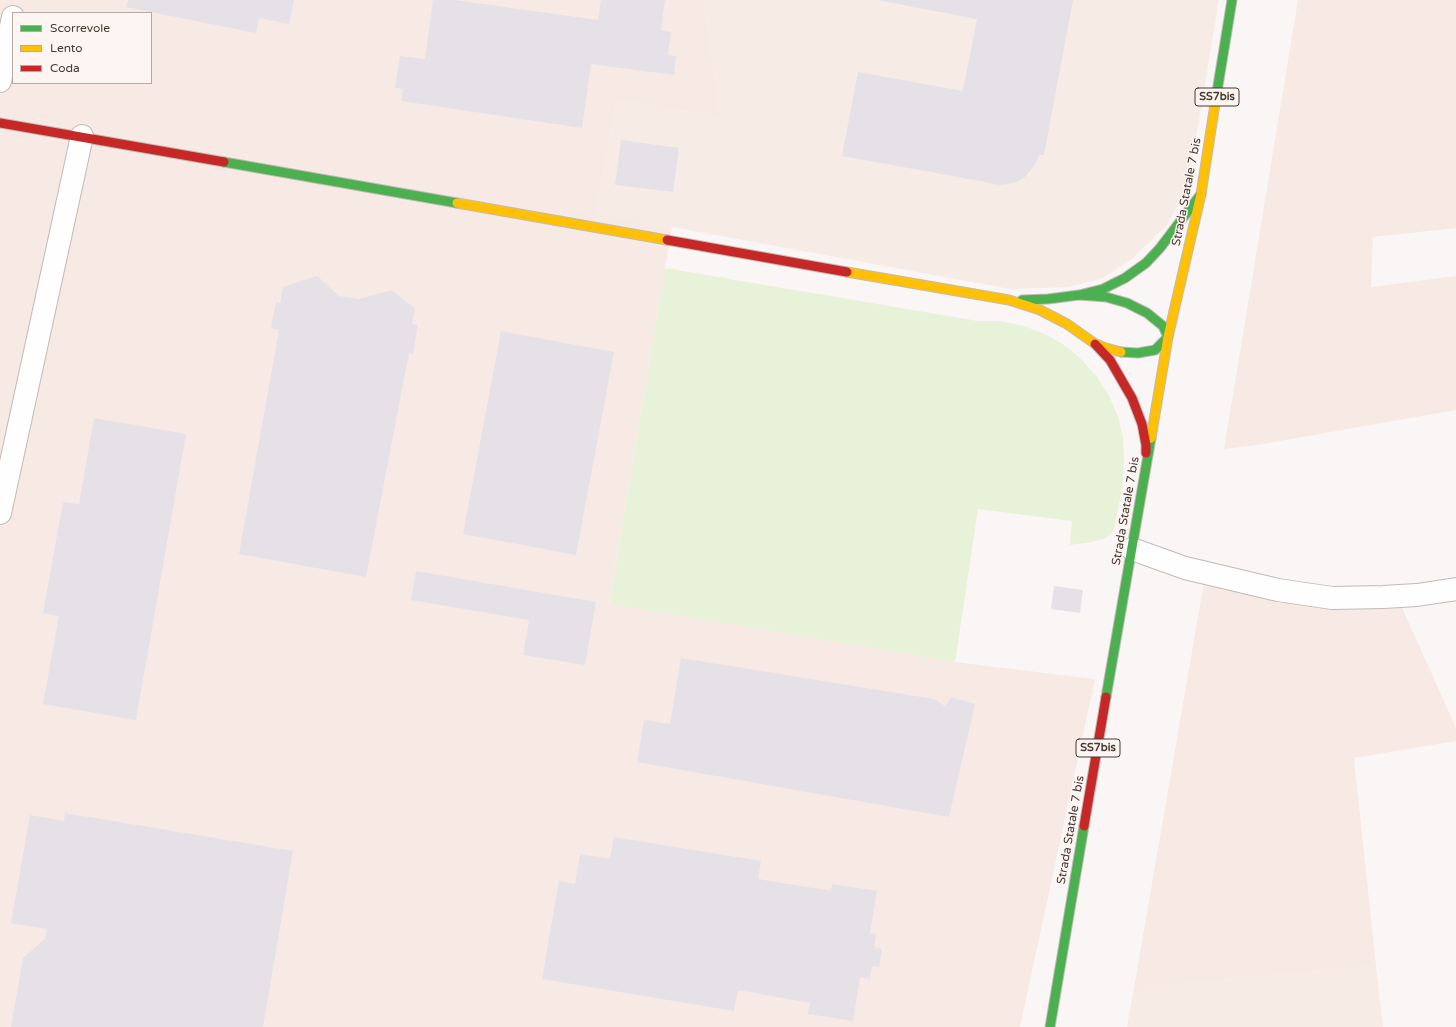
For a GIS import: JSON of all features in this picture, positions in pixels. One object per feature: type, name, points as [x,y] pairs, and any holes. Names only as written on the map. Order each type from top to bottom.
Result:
[{"type":"street","points":[[14,12],[16,0]]},
{"type":"street","name":"Strada Statale 7 bis","points":[[1050,1027],[1168,337],[1201,194],[1232,0]]},
{"type":"street","points":[[0,81],[12,22]]},
{"type":"street","points":[[0,122],[1008,300],[1040,310],[1066,324],[1094,343],[1122,352],[1138,353],[1155,350],[1168,337],[1163,326],[1147,313],[1106,297],[1079,295]]},
{"type":"street","points":[[0,513],[82,136]]},
{"type":"street","points":[[1008,300],[1048,299],[1079,295],[1103,289],[1125,278],[1146,263],[1160,248],[1201,194]]},
{"type":"street","points":[[1094,343],[1110,360],[1122,377],[1132,398],[1142,424],[1146,445],[1145,469]]},
{"type":"street","points":[[1132,549],[1185,568],[1278,590],[1332,598],[1417,595],[1456,589]]},
{"type":"shaded area","points":[[0,0],[704,0],[721,117],[617,100],[596,213],[672,227],[609,603],[955,662],[1095,679],[1020,1027],[0,1027]]},
{"type":"shaded area","points":[[704,0],[1219,0],[1188,186],[1167,225],[1133,258],[1103,278],[1069,287],[1010,289],[596,213],[617,100],[721,117]]},
{"type":"shaded area","points":[[1298,0],[1456,0],[1456,228],[1373,237],[1371,287],[1456,276],[1456,410],[1257,445],[1224,449]]},
{"type":"shaded area","points":[[1204,582],[1401,605],[1456,728],[1456,741],[1354,758],[1376,966],[1134,988]]},
{"type":"shaded area","points":[[1376,966],[1383,1027],[1127,1027],[1134,988]]},
{"type":"green space","points":[[665,268],[978,321],[1001,321],[1024,326],[1045,334],[1064,345],[1082,360],[1097,377],[1109,396],[1118,416],[1123,438],[1124,460],[1123,482],[1114,531],[1106,538],[1092,542],[1070,545],[1072,521],[978,509],[955,662],[609,604]]},
{"type":"building","points":[[128,0],[294,0],[289,24],[259,18],[256,33],[126,7]]},
{"type":"building","points":[[433,0],[454,0],[598,20],[601,0],[665,0],[661,30],[671,32],[668,55],[676,56],[674,75],[591,64],[582,128],[401,101],[403,89],[395,88],[400,56],[425,59]]},
{"type":"building","points":[[877,0],[1073,0],[1044,155],[1039,155],[1036,163],[1025,177],[1008,184],[997,185],[842,156],[858,72],[963,91],[977,19]]},
{"type":"building","points":[[621,140],[679,148],[673,192],[615,185]]},
{"type":"building","points":[[317,276],[339,296],[359,299],[392,290],[415,309],[412,324],[418,325],[413,354],[409,353],[366,577],[239,554],[279,330],[271,328],[276,302],[280,303],[283,287]]},
{"type":"building","points":[[501,331],[614,352],[576,555],[463,534]]},
{"type":"building","points":[[94,418],[186,434],[136,720],[43,704],[59,616],[43,613],[63,502],[79,504]]},
{"type":"building","points":[[416,571],[596,602],[585,665],[523,655],[529,620],[411,600]]},
{"type":"building","points":[[1054,586],[1083,590],[1080,613],[1051,609]]},
{"type":"building","points":[[681,658],[934,699],[945,706],[951,697],[975,704],[949,817],[637,762],[644,720],[670,724]]},
{"type":"building","points":[[65,813],[293,851],[263,1027],[11,1027],[23,958],[45,939],[47,929],[11,923],[30,815],[64,821]]},
{"type":"building","points":[[614,837],[761,861],[758,879],[831,891],[832,884],[877,891],[870,933],[876,934],[874,947],[882,949],[879,967],[872,966],[870,979],[860,977],[853,1021],[808,1014],[810,1003],[738,990],[734,1011],[542,979],[559,881],[575,884],[580,854],[610,859]]},
{"type":"traffic: fast","points":[[1215,104],[1232,0]]},
{"type":"traffic: fast","points":[[224,162],[457,203]]},
{"type":"traffic: fast","points":[[1022,300],[1048,299],[1079,295],[1103,289],[1125,278],[1146,263],[1160,248],[1201,194]]},
{"type":"traffic: fast","points":[[1079,295],[1106,297],[1127,303],[1147,313],[1163,326],[1168,337],[1155,350],[1138,353],[1121,352]]},
{"type":"traffic: fast","points":[[1106,697],[1151,438]]},
{"type":"traffic: fast","points":[[1050,1027],[1084,826]]},
{"type":"traffic: slow","points":[[1151,438],[1168,337],[1201,194],[1215,104]]},
{"type":"traffic: slow","points":[[457,203],[667,240]]},
{"type":"traffic: slow","points":[[847,272],[1009,300],[1040,310],[1067,324],[1094,343],[1121,352]]},
{"type":"traffic: jam","points":[[0,123],[224,162]]},
{"type":"traffic: jam","points":[[667,240],[847,272]]},
{"type":"traffic: jam","points":[[1095,344],[1110,360],[1132,398],[1142,424],[1146,453]]},
{"type":"traffic: jam","points":[[1084,826],[1106,697]]}]
